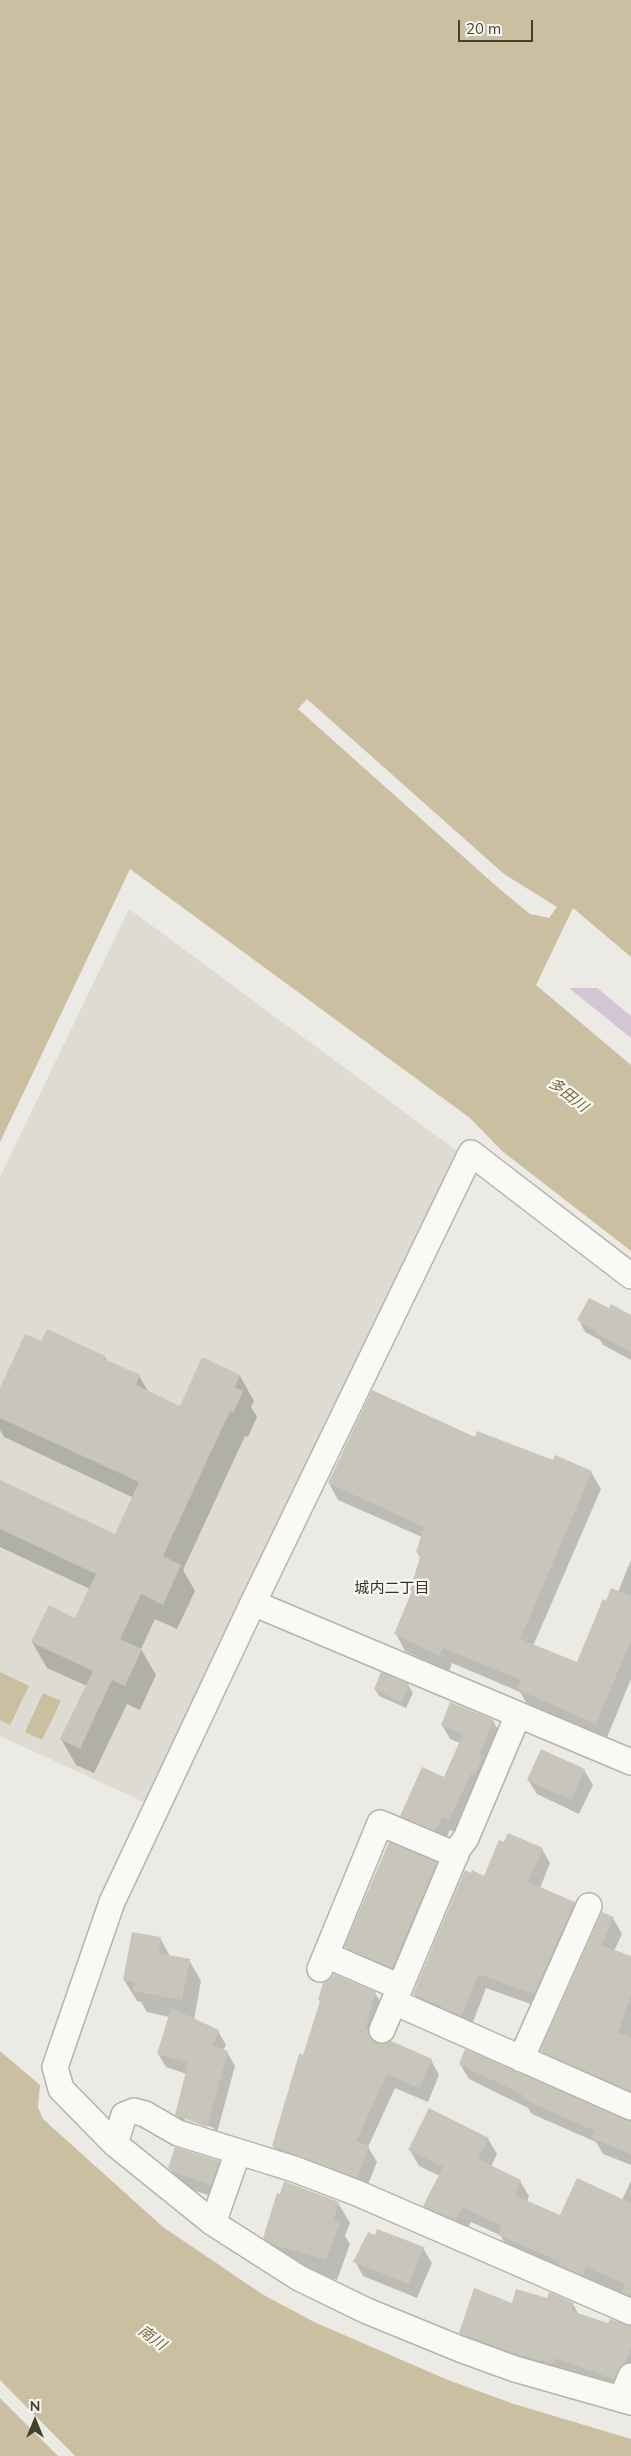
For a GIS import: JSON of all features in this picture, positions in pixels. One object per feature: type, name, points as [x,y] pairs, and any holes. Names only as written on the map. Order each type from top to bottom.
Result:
[{"type":"street","points":[[631,1276],[471,1153],[253,1603],[112,1902],[55,2067],[61,2088],[115,2144],[213,2223],[299,2278],[366,2311],[515,2369],[626,2400],[631,2376]]},
{"type":"street","points":[[253,1603],[631,1762]]},
{"type":"street","points":[[382,2030],[518,1714]]},
{"type":"street","points":[[456,1855],[380,1823],[323,1962],[397,1994],[521,2059],[631,2107]]},
{"type":"street","points":[[521,2059],[589,1906]]},
{"type":"street","points":[[115,2144],[124,2116],[134,2111],[146,2114],[178,2133],[357,2193],[631,2312]]},
{"type":"street","points":[[213,2223],[238,2152]]},
{"type":"shaded area","points":[[129,909],[460,1153],[146,1803],[0,1736],[0,1177]]},
{"type":"shaded area","points":[[569,988],[597,988],[631,1016],[631,1038]]},
{"type":"water","name":"多田川","points":[[0,0],[631,0],[631,957],[573,908],[536,985],[631,1065],[631,1251],[502,1151],[470,1118],[130,869],[0,1142]]},
{"type":"water","points":[[0,1672],[29,1686],[10,1725],[0,1720]]},
{"type":"water","points":[[43,1693],[61,1701],[42,1740],[25,1732]]},
{"type":"water","name":"南川","points":[[0,2051],[40,2085],[38,2107],[43,2119],[163,2227],[262,2294],[314,2322],[448,2380],[514,2404],[631,2439],[631,2456],[0,2456]]},
{"type":"pier","points":[[307,699],[504,874],[557,907],[549,918],[530,914],[495,885],[298,709]]},
{"type":"pier","points":[[0,2380],[75,2456],[58,2456],[0,2398]]},
{"type":"building","points":[[589,1298],[609,1308],[611,1304],[631,1315],[631,1352],[595,1333],[596,1331],[577,1320]]},
{"type":"building","points":[[47,1329],[105,1356],[104,1359],[140,1375],[136,1385],[180,1406],[202,1357],[240,1375],[235,1387],[243,1391],[233,1413],[230,1411],[163,1556],[181,1565],[163,1605],[141,1594],[120,1639],[142,1649],[125,1686],[112,1680],[80,1749],[60,1739],[93,1671],[31,1642],[49,1605],[75,1618],[96,1574],[0,1529],[0,1480],[115,1534],[139,1482],[0,1418],[0,1388],[25,1334],[41,1341]]},
{"type":"building","points":[[372,1390],[475,1437],[477,1431],[553,1460],[555,1455],[592,1471],[520,1639],[577,1662],[603,1599],[606,1601],[611,1588],[631,1596],[631,1640],[596,1724],[517,1689],[521,1680],[443,1648],[439,1656],[394,1634],[412,1591],[410,1590],[421,1554],[416,1552],[424,1527],[328,1483]]},
{"type":"building","points":[[381,1672],[409,1684],[401,1702],[374,1689]]},
{"type":"building","points":[[450,1702],[494,1720],[479,1755],[483,1756],[475,1774],[471,1773],[449,1820],[442,1817],[435,1831],[400,1816],[422,1767],[444,1777],[463,1734],[441,1725]]},
{"type":"building","points":[[541,1749],[585,1769],[571,1800],[527,1780]]},
{"type":"building","points":[[508,1833],[543,1848],[528,1882],[575,1902],[534,1994],[478,1974],[462,2016],[413,1994],[465,1870],[471,1873],[472,1870],[484,1876],[499,1840],[504,1842]]},
{"type":"building","points":[[389,1842],[437,1862],[392,1968],[344,1947]]},
{"type":"building","points":[[602,1912],[614,1917],[601,1945],[631,1956],[631,1994],[618,2033],[631,2038],[631,2091],[540,2051]]},
{"type":"building","points":[[132,1932],[161,1937],[158,1953],[190,1959],[182,2000],[133,1991],[135,1982],[123,1980]]},
{"type":"building","points":[[334,1974],[376,1992],[365,2029],[368,2030],[371,2039],[383,2044],[391,2041],[432,2059],[419,2088],[387,2074],[356,2141],[369,2146],[357,2178],[272,2146],[299,2054],[303,2055],[320,2001],[318,2000],[323,1983]]},
{"type":"building","points":[[171,2008],[219,2030],[212,2046],[228,2051],[207,2127],[175,2115],[188,2063],[157,2054]]},
{"type":"building","points":[[465,2049],[631,2121],[631,2154],[592,2138],[595,2131],[521,2098],[523,2095],[459,2064]]},
{"type":"building","points":[[429,2108],[489,2138],[478,2159],[521,2180],[514,2195],[560,2215],[577,2178],[631,2203],[631,2296],[621,2292],[625,2284],[586,2267],[583,2276],[558,2265],[559,2261],[498,2235],[502,2226],[462,2207],[455,2220],[423,2206],[443,2167],[408,2150]]},
{"type":"building","points":[[175,2147],[220,2161],[211,2185],[173,2172],[168,2168]]},
{"type":"building","points":[[284,2181],[339,2202],[333,2221],[340,2223],[326,2260],[272,2244],[263,2238],[277,2193],[280,2194]]},
{"type":"building","points":[[377,2229],[424,2247],[409,2284],[353,2262],[368,2232],[375,2235]]},
{"type":"building","points":[[474,2288],[512,2303],[516,2289],[547,2298],[549,2292],[574,2303],[571,2311],[608,2323],[610,2319],[631,2326],[631,2348],[625,2363],[618,2370],[614,2379],[555,2358],[553,2364],[519,2355],[459,2333]]},
{"type":"district","name":"城内二丁目","points":[[392,1588]]}]
